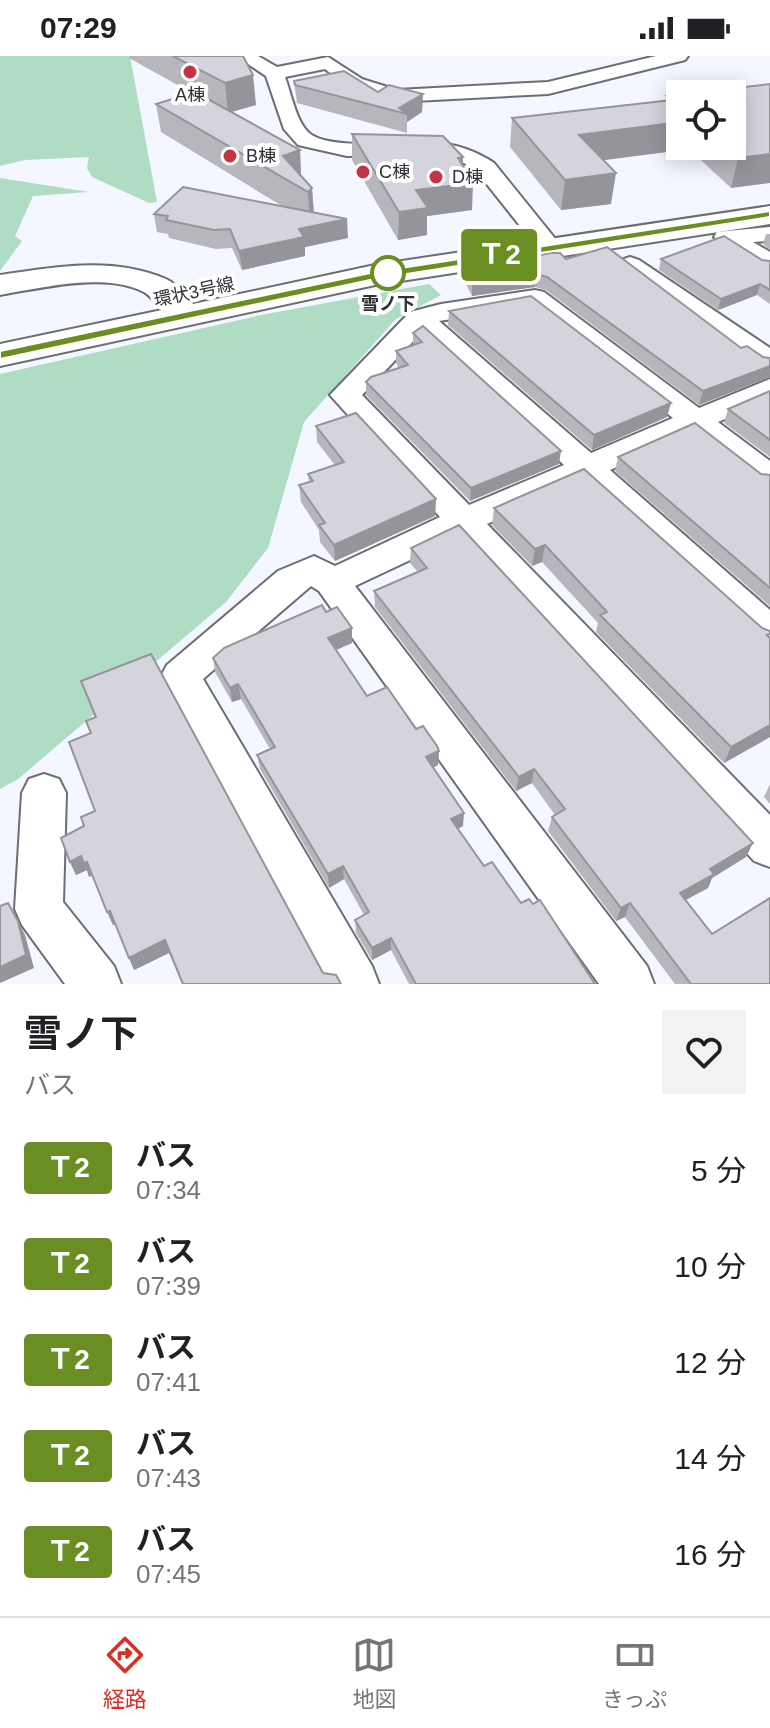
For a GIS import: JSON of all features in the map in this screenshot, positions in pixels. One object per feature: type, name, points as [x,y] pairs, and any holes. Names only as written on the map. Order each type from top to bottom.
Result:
[{"type":"street","points":[[245,56],[274,73],[294,129],[305,141],[347,150],[439,149],[472,158],[486,168],[545,240]]},
{"type":"street","points":[[274,73],[328,63],[355,83],[396,96],[548,88],[679,56]]},
{"type":"street","name":"環状3号線","points":[[0,337],[375,275],[545,240],[770,200]]},
{"type":"street","name":"環状3号線","points":[[545,240],[770,215]]},
{"type":"street","points":[[770,234],[726,237],[770,263]]},
{"type":"street","points":[[630,265],[770,361]]},
{"type":"street","points":[[0,285],[80,273],[123,277],[157,286],[176,306]]},
{"type":"street","points":[[770,477],[535,298],[420,318],[345,395],[770,846]]},
{"type":"street","name":"環状3号線","points":[[0,355],[176,306]]},
{"type":"street","points":[[420,318],[770,632]]},
{"type":"street","points":[[332,582],[465,520],[770,388]]},
{"type":"street","points":[[354,984],[181,676],[291,580],[314,569],[332,582],[629,984]]},
{"type":"street","points":[[44,793],[39,909],[96,984]]},
{"type":"green space","points":[[0,56],[130,56],[157,202],[149,203],[92,177],[87,168],[89,157],[25,160],[0,166]]},
{"type":"green space","points":[[0,178],[89,192],[33,196],[15,236],[22,241],[0,271]]},
{"type":"green space","points":[[429,284],[441,295],[396,319],[304,422],[268,548],[226,602],[18,779],[0,789],[0,374],[261,315]]},
{"type":"building","points":[[173,56],[243,56],[253,75],[225,83]]},
{"type":"building","points":[[344,71],[378,92],[389,85],[423,94],[399,108],[407,114],[295,85],[294,81]]},
{"type":"building","points":[[770,84],[770,154],[746,157],[746,87]]},
{"type":"building","points":[[195,92],[300,150],[283,156],[312,188],[308,192],[156,104]]},
{"type":"building","points":[[666,101],[666,124],[579,135],[616,173],[565,180],[512,118]]},
{"type":"building","points":[[352,134],[443,136],[463,157],[458,158],[473,183],[416,190],[428,208],[399,212]]},
{"type":"building","points":[[183,187],[347,219],[299,229],[304,237],[239,251],[230,229],[214,230],[166,220],[168,216],[154,214]]},
{"type":"building","points":[[724,236],[762,260],[770,261],[770,290],[760,284],[721,299],[661,259]]},
{"type":"building","points":[[607,247],[741,348],[747,346],[770,358],[770,366],[703,391],[547,277],[536,274],[472,284],[467,271],[550,253],[560,253],[566,259]]},
{"type":"building","points":[[531,296],[671,403],[594,435],[449,311]]},
{"type":"building","points":[[423,326],[561,451],[471,488],[366,382],[371,377],[408,365],[396,351],[422,342],[413,333]]},
{"type":"building","points":[[770,391],[770,440],[728,409]]},
{"type":"building","points":[[356,413],[436,499],[334,545],[319,525],[325,523],[299,485],[313,481],[308,474],[344,462],[316,426]]},
{"type":"building","points":[[695,423],[761,474],[770,475],[770,588],[618,457]]},
{"type":"building","points":[[584,469],[762,628],[770,631],[767,635],[770,638],[770,725],[731,747],[600,615],[607,612],[545,545],[535,549],[494,508]]},
{"type":"building","points":[[459,525],[753,843],[710,869],[714,874],[680,893],[712,934],[770,898],[770,984],[691,984],[630,903],[621,908],[552,817],[565,809],[534,769],[519,777],[374,591],[427,568],[411,548]]},
{"type":"building","points":[[322,605],[326,612],[337,607],[352,628],[328,638],[367,696],[387,687],[416,729],[423,726],[437,746],[439,751],[426,757],[464,813],[451,819],[484,866],[492,862],[521,903],[529,899],[533,904],[540,900],[595,984],[416,984],[391,938],[372,948],[355,920],[369,912],[343,866],[328,874],[257,755],[275,747],[238,684],[230,688],[213,658],[224,648]]},
{"type":"building","points":[[151,654],[323,973],[336,975],[341,984],[183,984],[165,940],[129,958],[87,862],[84,863],[81,856],[70,862],[61,838],[84,826],[81,817],[95,811],[69,742],[91,733],[86,721],[96,717],[81,681]]},
{"type":"building","points":[[8,903],[18,921],[26,955],[0,967],[0,906]]},
{"type":"bus line","name":"Ｔ2","points":[[0,355],[375,275],[549,246],[770,215]]},
{"type":"place","name":"A棟","points":[[190,72]]},
{"type":"place","name":"B棟","points":[[230,156]]},
{"type":"place","name":"C棟","points":[[363,172]]},
{"type":"place","name":"D棟","points":[[436,177]]},
{"type":"place","name":"雪ノ下","points":[[388,273]]}]
